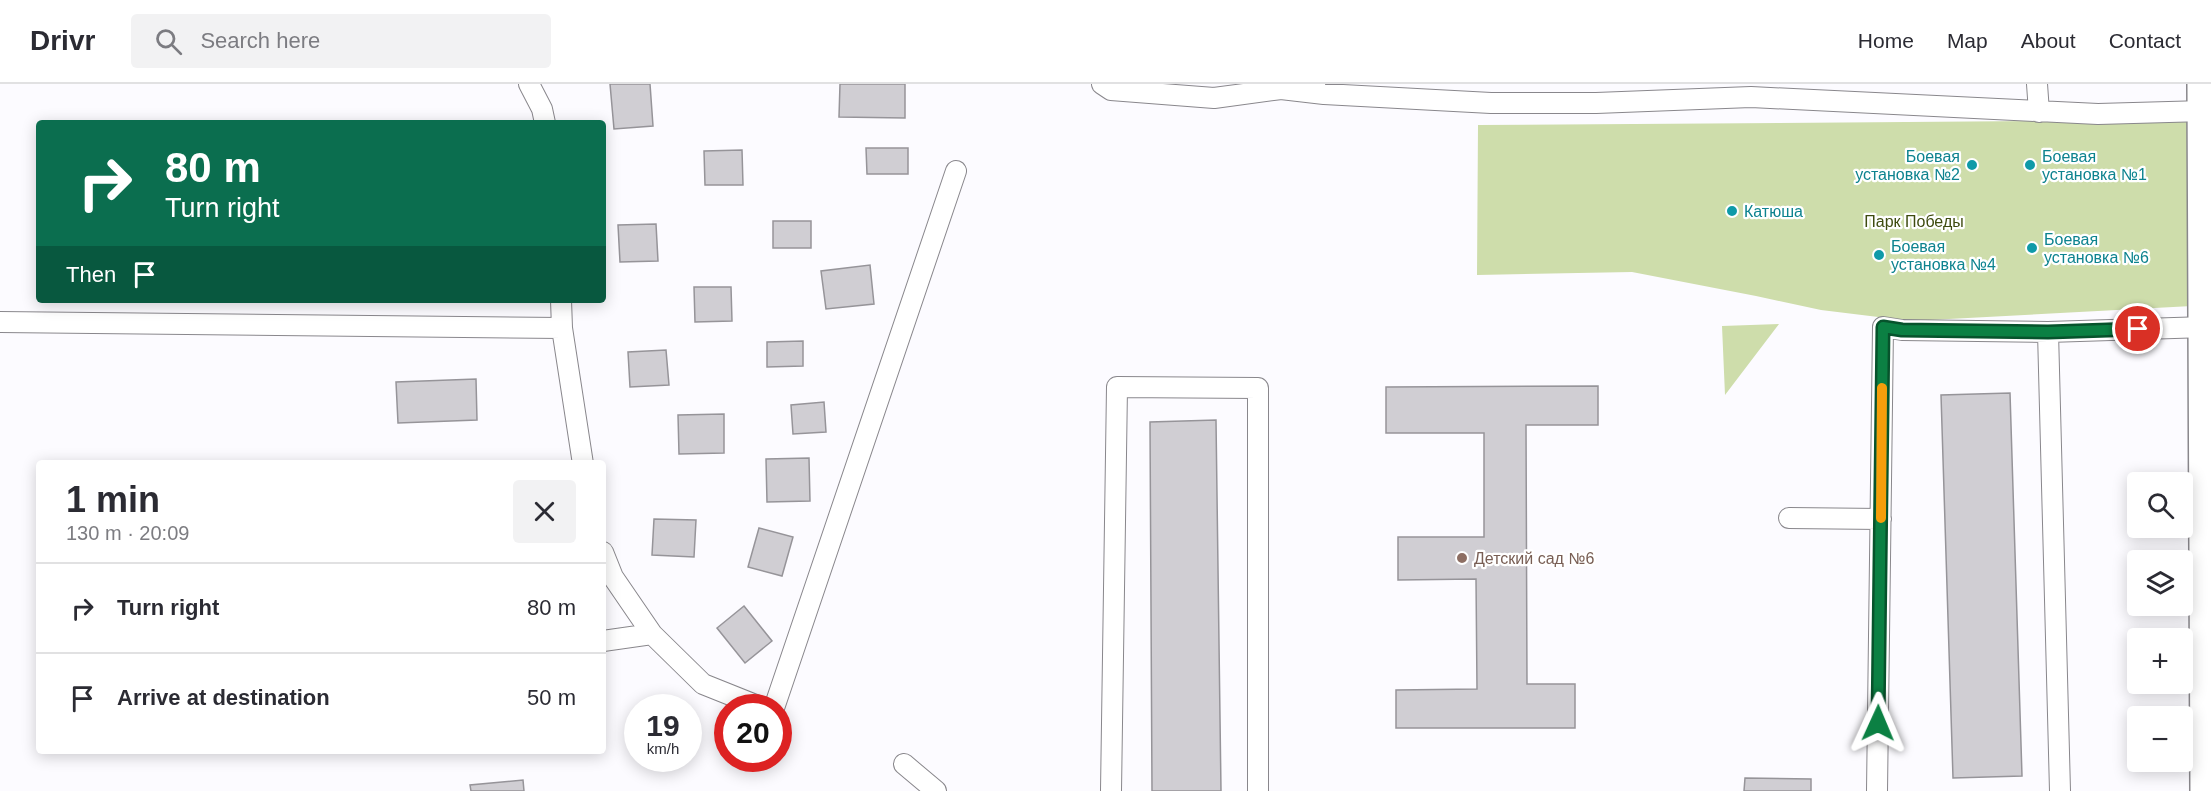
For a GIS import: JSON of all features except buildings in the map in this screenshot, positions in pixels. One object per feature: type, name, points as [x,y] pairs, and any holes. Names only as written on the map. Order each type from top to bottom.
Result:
[{"type":"street","points":[[2204,97],[2208,347],[2207,791]]},
{"type":"lane","points":[[529,84],[545,120]]},
{"type":"lane","points":[[1102,84],[1111,90],[1214,98],[1281,86],[1324,94],[1491,103],[1596,103],[1765,90],[2038,112],[2098,114],[2204,97]]},
{"type":"lane","points":[[2037,84],[2038,112]]},
{"type":"lane","points":[[779,694],[956,171]]},
{"type":"lane","points":[[561,303],[562,328],[582,460]]},
{"type":"lane","points":[[0,322],[562,328]]},
{"type":"lane","points":[[1877,791],[1883,327],[1902,330],[2048,332],[2208,347]]},
{"type":"lane","points":[[2048,332],[2060,791]]},
{"type":"lane","points":[[1111,791],[1118,387],[1258,388],[1258,791]]},
{"type":"lane","points":[[1789,518],[1881,519]]},
{"type":"lane","points":[[606,560],[613,577],[652,634],[703,684],[728,694]]},
{"type":"lane","points":[[606,641],[652,634]]},
{"type":"lane","points":[[904,764],[936,791]]},
{"type":"green space","name":"Парк Победы","points":[[2189,120],[2192,306],[1911,321],[1821,310],[1632,272],[1477,275],[1478,125]]},
{"type":"green space","points":[[1779,324],[1725,395],[1722,326]]},
{"type":"slow traffic","points":[[1881,518],[1882,388]]},
{"type":"place","name":"Боевая установка №2","points":[[1972,165]]},
{"type":"place","name":"Боевая установка №1","points":[[2030,165]]},
{"type":"place","name":"Катюша","points":[[1732,211]]},
{"type":"place","name":"Боевая установка №6","points":[[2032,248]]},
{"type":"place","name":"Боевая установка №4","points":[[1879,255]]},
{"type":"place","name":"Детский сад №6","points":[[1462,558]]},
{"type":"route","points":[[1878,723],[1883,327],[1902,330],[2048,332],[2138,329]]}]
